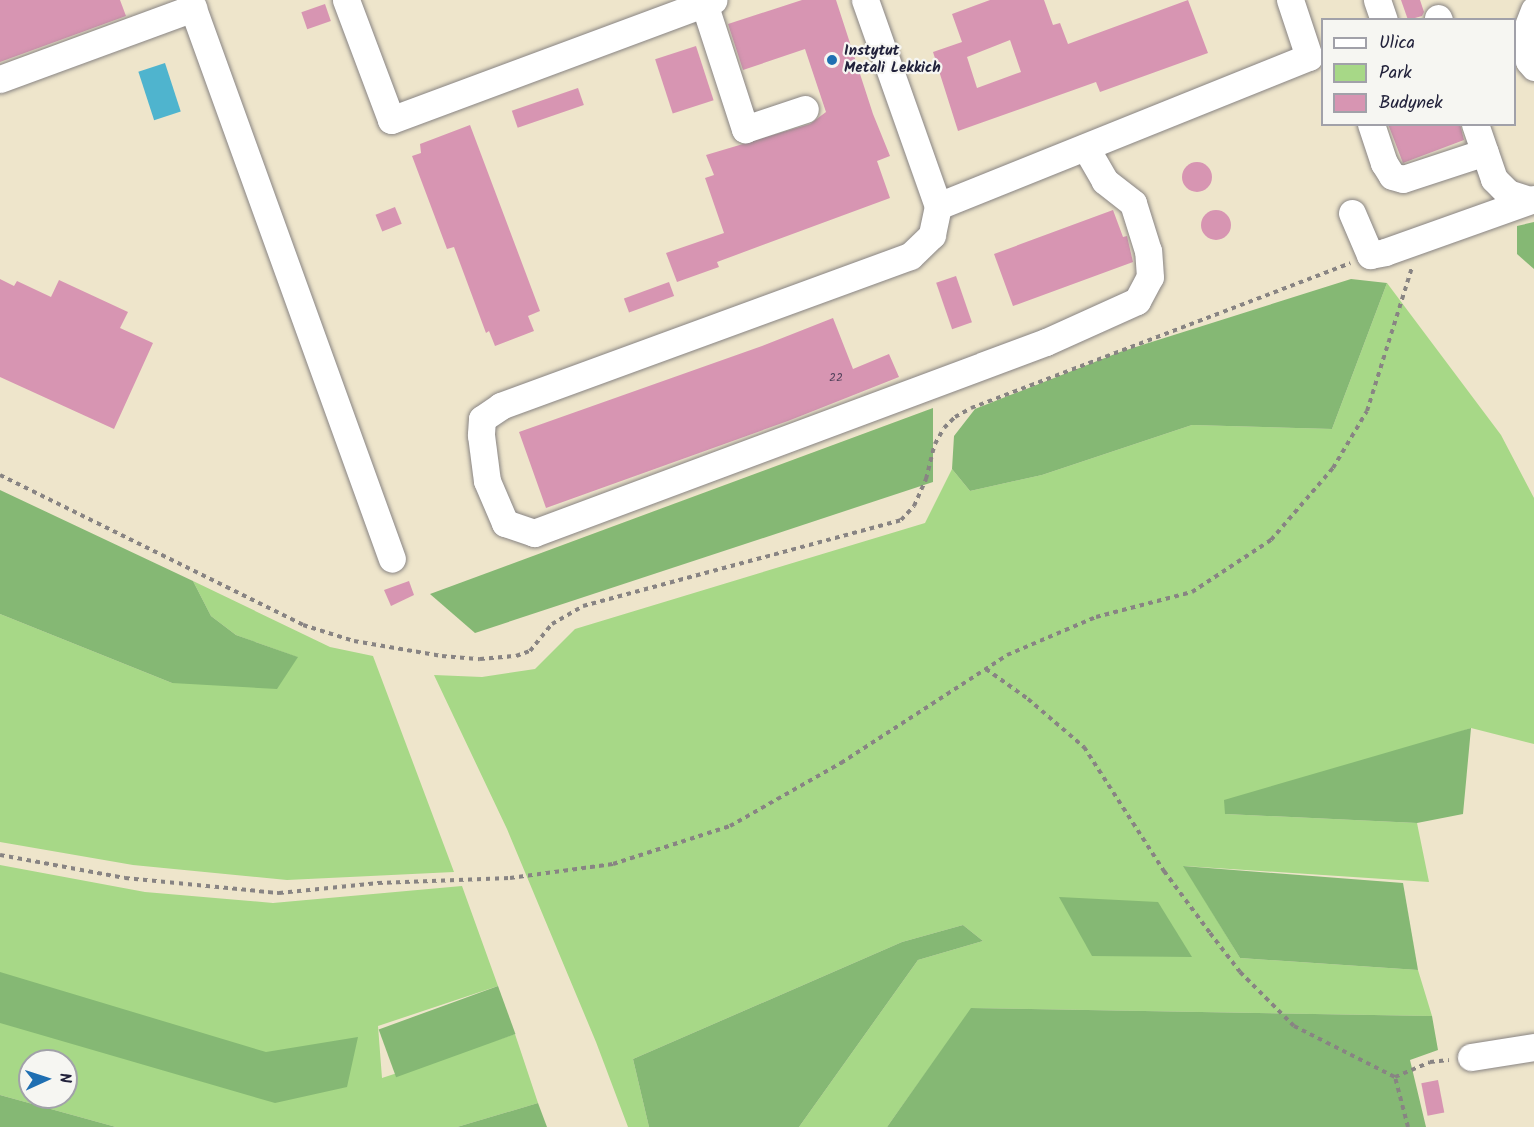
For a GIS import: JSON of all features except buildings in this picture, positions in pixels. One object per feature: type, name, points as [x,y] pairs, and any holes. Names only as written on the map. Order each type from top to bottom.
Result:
[{"type":"lane","points":[[346,0],[391,120],[707,1],[745,129],[805,110]]},
{"type":"lane","points":[[864,0],[938,206],[932,236],[910,255],[501,406],[482,419],[481,435],[487,481],[505,523],[534,533],[1046,342],[1137,301],[1150,277],[1148,251],[1133,203],[1105,181],[1085,147]]},
{"type":"lane","points":[[938,206],[1316,55],[1290,0]]},
{"type":"lane","points":[[1377,0],[1383,18]]},
{"type":"lane","points":[[0,79],[191,4],[392,559]]},
{"type":"lane","points":[[1534,10],[1525,33],[1529,61],[1534,67]]},
{"type":"lane","points":[[1372,126],[1384,163],[1392,176],[1403,179],[1485,152]]},
{"type":"lane","points":[[1476,126],[1494,179],[1508,193],[1532,199]]},
{"type":"lane","points":[[1352,213],[1370,255],[1532,199]]},
{"type":"lane","points":[[1471,1057],[1534,1047]]},
{"type":"path","points":[[0,855],[125,878],[279,893],[378,883],[510,878],[613,864],[730,826],[841,763],[1007,655],[1096,617],[1192,592],[1271,540],[1333,468],[1367,411],[1400,300],[1423,238]]},
{"type":"path","points":[[0,475],[303,625],[354,641],[442,656],[480,659],[516,656],[530,651],[552,624],[584,606],[901,520],[914,506],[926,479],[935,444],[944,428],[955,417],[971,408],[1370,255]]},
{"type":"path","points":[[986,669],[1028,699],[1084,747],[1164,871],[1197,915],[1240,972],[1294,1026],[1395,1077],[1408,1127]]},
{"type":"path","points":[[1395,1077],[1430,1062],[1471,1057]]},
{"type":"green space","points":[[1534,222],[1534,269],[1517,254],[1517,226]]},
{"type":"green space","points":[[1351,279],[1387,283],[1332,429],[1192,425],[1042,475],[970,491],[952,469],[954,436],[975,409],[1120,352]]},
{"type":"green space","points":[[1387,283],[1501,435],[1534,498],[1534,744],[1471,728],[1225,814],[1417,823],[1429,882],[1184,866],[1240,958],[1418,970],[1432,1016],[972,1008],[887,1127],[799,1127],[918,960],[983,941],[963,925],[902,942],[633,1059],[649,1127],[628,1127],[596,1042],[507,829],[434,675],[482,677],[535,669],[575,629],[925,523],[952,469],[970,491],[1042,475],[1192,425],[1332,429]]},
{"type":"green space","points":[[933,408],[933,482],[475,633],[430,594]]},
{"type":"green space","points":[[0,490],[193,581],[211,616],[236,635],[298,657],[277,689],[172,683],[0,614]]},
{"type":"green space","points":[[193,581],[330,647],[373,656],[454,872],[287,880],[133,865],[0,842],[0,614],[172,683],[297,657],[236,635],[211,616]]},
{"type":"green space","points":[[1471,728],[1463,814],[1417,823],[1225,814],[1224,800]]},
{"type":"green space","points":[[0,865],[145,892],[273,903],[462,886],[498,986],[378,1026],[382,1078],[515,1034],[538,1103],[457,1127],[116,1127],[51,1109],[78,1109],[78,1049],[18,1049],[18,1100],[0,1095]]},
{"type":"green space","points":[[1183,866],[1403,883],[1418,970],[1240,958]]},
{"type":"green space","points":[[1059,897],[1158,902],[1192,957],[1092,956]]},
{"type":"green space","points":[[963,925],[983,941],[918,960],[799,1127],[649,1127],[633,1059],[902,942]]},
{"type":"green space","points":[[0,972],[266,1052],[358,1037],[347,1087],[275,1103],[0,1023]]},
{"type":"green space","points":[[498,986],[515,1034],[396,1077],[379,1029]]},
{"type":"green space","points":[[971,1008],[1432,1016],[1438,1050],[1410,1060],[1426,1127],[887,1127]]},
{"type":"green space","points":[[0,1095],[18,1100],[18,1109],[51,1109],[116,1127],[0,1127]]},
{"type":"green space","points":[[538,1103],[547,1127],[457,1127]]},
{"type":"water","points":[[165,63],[181,112],[154,120],[138,72]]},
{"type":"place","name":"Instytut Metali Lekkich","points":[[832,60]]}]
